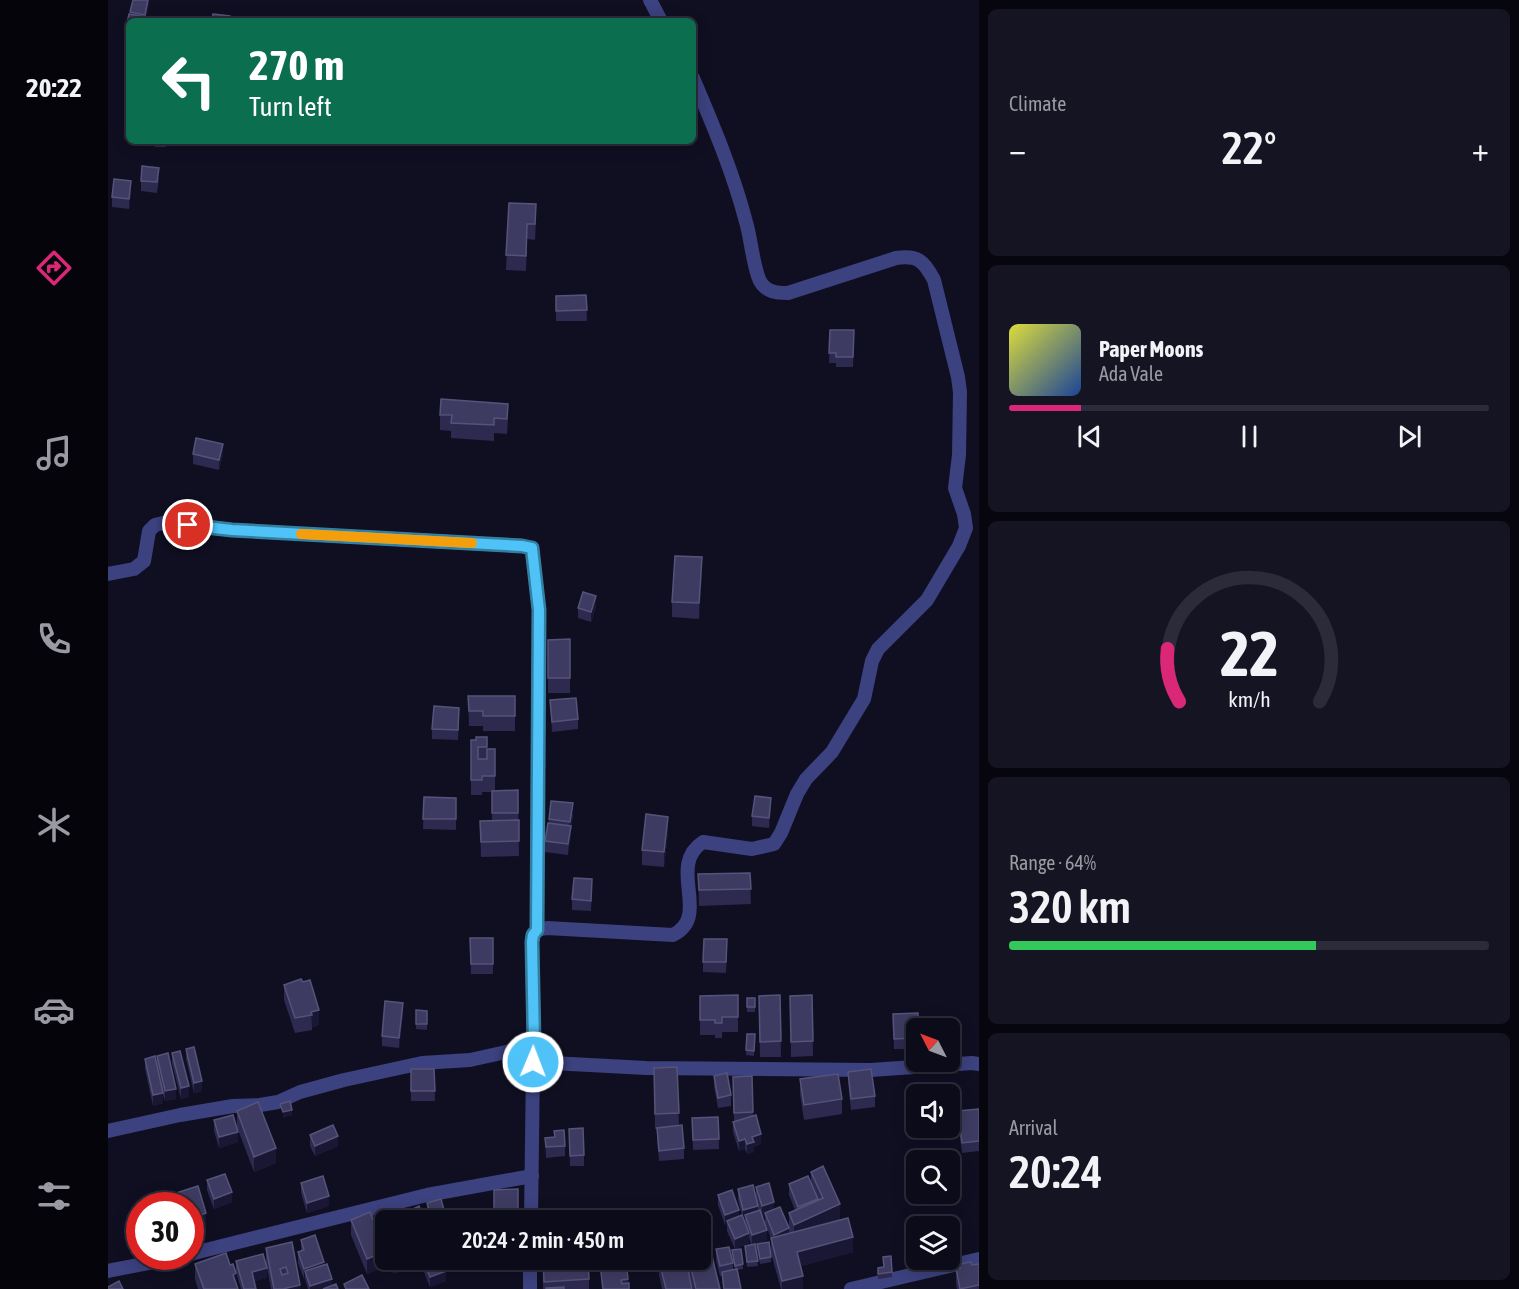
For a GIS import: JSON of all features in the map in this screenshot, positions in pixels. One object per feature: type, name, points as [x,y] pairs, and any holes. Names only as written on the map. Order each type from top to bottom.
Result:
[{"type":"street","points":[[650,0],[659,18]]},
{"type":"street","points":[[537,930],[547,928],[673,934],[681,931],[690,913],[687,867],[689,856],[694,848],[703,842],[752,849],[774,844],[806,779],[832,752],[864,699],[872,661],[878,649],[927,600],[947,568],[966,528],[964,513],[955,488],[959,455],[960,392],[958,377],[933,280],[926,266],[918,259],[909,256],[896,258],[788,293],[777,293],[766,289],[759,280],[747,222],[719,139],[696,85]]},
{"type":"street","points":[[108,574],[134,569],[144,561],[149,531],[155,525],[166,522],[232,530],[532,548],[539,610],[537,930],[532,942],[534,1043],[531,1210]]},
{"type":"street","points":[[108,1131],[232,1106],[278,1102],[300,1092],[344,1080],[422,1063],[470,1060],[520,1050],[527,1051],[532,1059]]},
{"type":"street","points":[[532,1059],[646,1068],[859,1070],[972,1063],[979,1065]]},
{"type":"street","points":[[204,1251],[427,1195],[532,1176]]},
{"type":"street","points":[[851,1289],[979,1259]]},
{"type":"street","points":[[108,1271],[126,1267]]},
{"type":"street","points":[[530,1270],[530,1289]]},
{"type":"building","points":[[133,0],[148,0],[145,15],[130,12]]},
{"type":"building","points":[[129,14],[146,17],[146,18],[128,18]]},
{"type":"building","points":[[213,14],[230,16],[230,18],[212,18]]},
{"type":"building","points":[[142,166],[159,168],[157,182],[141,181]]},
{"type":"building","points":[[114,179],[131,181],[129,199],[112,197]]},
{"type":"building","points":[[509,203],[536,204],[535,224],[527,224],[526,256],[506,255]]},
{"type":"building","points":[[586,295],[587,310],[556,311],[556,296]]},
{"type":"building","points":[[830,330],[854,330],[853,357],[836,357],[836,353],[829,353]]},
{"type":"building","points":[[441,399],[508,404],[507,419],[494,418],[494,425],[451,423],[452,415],[440,415]]},
{"type":"building","points":[[196,438],[223,444],[219,460],[193,454]]},
{"type":"building","points":[[675,556],[702,557],[699,603],[672,602]]},
{"type":"building","points":[[583,592],[596,596],[591,612],[578,608]]},
{"type":"building","points":[[570,639],[570,678],[548,678],[548,640]]},
{"type":"building","points":[[468,696],[515,696],[515,716],[483,716],[483,711],[469,711]]},
{"type":"building","points":[[576,698],[578,719],[552,722],[550,700]]},
{"type":"building","points":[[434,706],[459,708],[458,730],[432,729]]},
{"type":"building","points":[[476,737],[487,737],[487,747],[478,747],[478,759],[487,759],[487,749],[495,749],[495,776],[482,776],[482,780],[471,780],[471,740],[476,740]]},
{"type":"building","points":[[518,790],[518,813],[492,813],[492,791]]},
{"type":"building","points":[[755,796],[771,798],[769,818],[752,816]]},
{"type":"building","points":[[424,797],[456,798],[456,819],[423,819]]},
{"type":"building","points":[[551,801],[573,803],[570,822],[549,819]]},
{"type":"building","points":[[646,814],[668,817],[664,852],[642,850]]},
{"type":"building","points":[[519,820],[519,841],[481,842],[480,821]]},
{"type":"building","points":[[548,823],[571,826],[568,844],[545,841]]},
{"type":"building","points":[[750,873],[751,889],[699,890],[698,874]]},
{"type":"building","points":[[574,878],[592,879],[591,901],[572,899]]},
{"type":"building","points":[[470,938],[493,938],[493,964],[471,964]]},
{"type":"building","points":[[704,939],[727,939],[726,962],[703,962]]},
{"type":"building","points":[[301,979],[303,982],[310,980],[319,1010],[311,1012],[312,1015],[295,1018],[284,985]]},
{"type":"building","points":[[738,995],[738,1017],[722,1017],[722,1023],[715,1023],[715,1020],[700,1020],[700,996]]},
{"type":"building","points":[[780,995],[781,1041],[760,1042],[759,996]]},
{"type":"building","points":[[812,995],[813,1041],[791,1042],[790,996]]},
{"type":"building","points":[[747,998],[755,998],[755,1007],[747,1007]]},
{"type":"building","points":[[385,1001],[403,1003],[399,1038],[382,1036]]},
{"type":"building","points":[[416,1010],[427,1011],[427,1024],[416,1024]]},
{"type":"building","points":[[918,1013],[918,1018],[906,1018],[906,1038],[894,1039],[893,1014]]},
{"type":"building","points":[[747,1034],[755,1034],[754,1051],[746,1050]]},
{"type":"building","points":[[194,1047],[202,1081],[194,1083],[186,1049]]},
{"type":"building","points":[[180,1051],[189,1086],[181,1088],[172,1053]]},
{"type":"building","points":[[168,1053],[176,1089],[165,1091],[157,1056]]},
{"type":"building","points":[[155,1056],[163,1093],[153,1095],[145,1059]]},
{"type":"building","points":[[677,1067],[679,1113],[655,1114],[654,1068]]},
{"type":"building","points":[[411,1069],[434,1069],[435,1091],[411,1091]]},
{"type":"building","points":[[871,1069],[875,1096],[851,1099],[848,1072]]},
{"type":"building","points":[[727,1073],[731,1095],[718,1098],[714,1076]]},
{"type":"building","points":[[838,1074],[842,1099],[804,1105],[800,1079]]},
{"type":"building","points":[[752,1076],[753,1112],[734,1113],[733,1077]]},
{"type":"building","points":[[290,1101],[292,1110],[283,1112],[280,1104]]},
{"type":"building","points":[[258,1102],[276,1148],[254,1157],[237,1111]]},
{"type":"building","points":[[979,1109],[979,1141],[962,1143],[960,1111]]},
{"type":"building","points":[[233,1115],[238,1132],[219,1137],[214,1120]]},
{"type":"building","points":[[756,1115],[761,1134],[752,1137],[754,1142],[747,1144],[745,1139],[739,1141],[733,1122]]},
{"type":"building","points":[[718,1117],[719,1139],[693,1140],[692,1118]]},
{"type":"building","points":[[333,1125],[338,1136],[315,1146],[310,1135]]},
{"type":"building","points":[[682,1125],[684,1148],[659,1151],[657,1128]]},
{"type":"building","points":[[583,1128],[584,1155],[570,1156],[569,1129]]},
{"type":"building","points":[[564,1130],[565,1146],[546,1147],[545,1138],[555,1137],[554,1131]]},
{"type":"building","points":[[823,1166],[840,1204],[794,1225],[789,1213],[823,1198],[811,1172]]},
{"type":"building","points":[[225,1174],[232,1192],[214,1199],[207,1180]]},
{"type":"building","points":[[323,1176],[329,1196],[307,1203],[301,1183]]},
{"type":"building","points":[[808,1176],[818,1199],[798,1207],[789,1184]]},
{"type":"building","points":[[769,1183],[774,1202],[762,1206],[756,1187]]},
{"type":"building","points":[[753,1185],[758,1206],[743,1210],[738,1189]]},
{"type":"building","points":[[198,1186],[200,1192],[179,1192]]},
{"type":"building","points":[[518,1189],[518,1210],[494,1210],[494,1190]]},
{"type":"building","points":[[732,1190],[739,1210],[725,1215],[718,1195]]},
{"type":"building","points":[[441,1199],[444,1210],[429,1210],[427,1203]]},
{"type":"building","points":[[780,1207],[789,1228],[774,1235],[765,1213]]},
{"type":"building","points":[[760,1210],[767,1230],[752,1235],[745,1215]]},
{"type":"building","points":[[370,1212],[375,1224],[375,1256],[367,1259],[351,1220]]},
{"type":"building","points":[[742,1215],[749,1233],[735,1239],[727,1221]]},
{"type":"building","points":[[848,1218],[853,1237],[797,1252],[803,1276],[782,1281],[771,1238]]},
{"type":"building","points":[[315,1235],[324,1262],[304,1269],[298,1252],[304,1250],[301,1240]]},
{"type":"building","points":[[292,1242],[300,1285],[274,1289],[266,1248]],"holes":[[[286,1267],[288,1273],[282,1275],[280,1269]]]},
{"type":"building","points":[[769,1242],[771,1257],[760,1259],[757,1244]]},
{"type":"building","points":[[755,1244],[758,1261],[747,1262],[745,1246]]},
{"type":"building","points":[[729,1247],[733,1263],[720,1266],[716,1249]]},
{"type":"building","points":[[741,1249],[743,1264],[735,1266],[732,1250]]},
{"type":"building","points":[[711,1252],[720,1289],[696,1289],[691,1270],[711,1270]]},
{"type":"building","points":[[226,1253],[236,1273],[233,1275],[238,1289],[204,1289],[197,1270],[204,1270],[204,1261]]},
{"type":"building","points":[[263,1254],[267,1268],[252,1272],[256,1289],[244,1289],[236,1261]]},
{"type":"building","points":[[891,1256],[892,1272],[878,1274],[878,1268],[884,1267],[883,1257]]},
{"type":"building","points":[[971,1262],[972,1265],[979,1264],[979,1285],[960,1289],[956,1270],[960,1270],[960,1264]]},
{"type":"building","points":[[327,1264],[332,1279],[310,1286],[305,1271]]},
{"type":"building","points":[[737,1269],[741,1289],[724,1289],[722,1272]]},
{"type":"building","points":[[427,1270],[446,1270],[446,1271],[430,1277]]},
{"type":"building","points":[[543,1270],[589,1270],[589,1279],[544,1282]]},
{"type":"building","points":[[601,1270],[627,1270],[628,1279],[621,1280],[622,1284],[629,1283],[629,1289],[603,1289]]},
{"type":"building","points":[[661,1270],[688,1270],[692,1289],[666,1289]]},
{"type":"building","points":[[362,1275],[369,1289],[346,1289],[344,1284]]},
{"type":"building","points":[[119,1281],[123,1289],[108,1289],[108,1287]]},
{"type":"building","points":[[336,1284],[338,1289],[323,1289]]},
{"type":"building","points":[[564,1287],[564,1289],[546,1289],[546,1288]]},
{"type":"slow traffic","points":[[301,534],[472,543]]},
{"type":"route","points":[[188,525],[232,530],[532,548],[539,610],[537,930],[532,942],[534,1043],[531,1056],[533,1062]]}]
